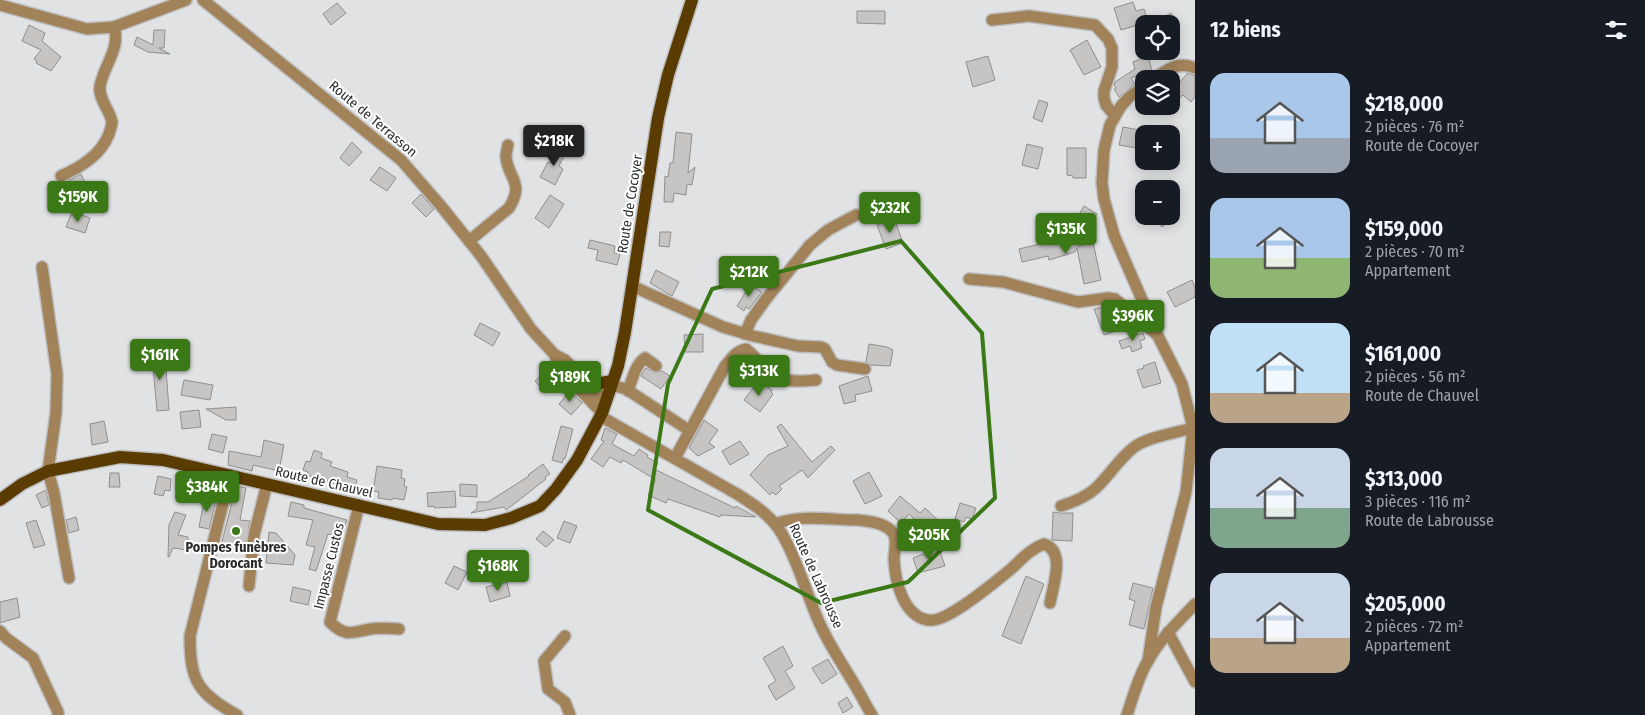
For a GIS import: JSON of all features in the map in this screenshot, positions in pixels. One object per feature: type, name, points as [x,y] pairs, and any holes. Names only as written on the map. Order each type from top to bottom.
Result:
[{"type":"main road","name":"Route de Cocoyer","points":[[603,410],[626,332],[658,118],[668,75],[692,0]]},
{"type":"main road","points":[[587,382],[596,384],[612,383]]},
{"type":"main road","name":"Route de Chauvel","points":[[0,500],[22,484],[48,471],[120,457],[163,460],[438,524],[485,525],[511,518],[540,506],[556,489],[577,460],[603,410]]},
{"type":"street","points":[[0,5],[86,28],[114,27],[186,0]]},
{"type":"street","name":"Route de Terrasson","points":[[203,0],[401,160],[470,242],[532,329],[555,355],[565,360],[587,382],[603,410]]},
{"type":"street","points":[[992,20],[1029,16],[1095,25],[1108,39],[1112,48],[1112,67],[1104,90],[1104,98],[1106,105],[1115,116]]},
{"type":"street","points":[[61,176],[74,170],[98,153],[107,139],[112,123],[100,94],[100,85],[116,46],[117,35],[114,27]]},
{"type":"street","points":[[1166,70],[1181,64],[1195,68]]},
{"type":"street","points":[[1135,93],[1129,97],[1110,125],[1104,150],[1102,183],[1104,200],[1114,235],[1157,334],[1182,384],[1193,428],[1186,492],[1156,607],[1148,661]]},
{"type":"street","points":[[470,242],[509,208],[513,201],[516,185],[506,157],[508,145]]},
{"type":"street","points":[[745,334],[751,320],[766,299],[810,245],[828,230],[856,215]]},
{"type":"street","points":[[42,267],[57,374],[56,413],[48,471],[54,493],[69,578]]},
{"type":"street","points":[[969,279],[1003,282],[1078,302],[1108,298],[1115,299],[1157,334]]},
{"type":"street","points":[[632,286],[723,327],[798,346],[821,347],[832,362],[837,365],[865,370]]},
{"type":"street","points":[[675,458],[725,366],[740,351],[746,350],[751,353],[767,369],[782,380],[816,380]]},
{"type":"street","name":"Route de Terrasson","points":[[555,355],[558,367],[603,410]]},
{"type":"street","points":[[627,390],[643,359],[645,358],[656,366]]},
{"type":"street","points":[[612,383],[627,390],[684,427]]},
{"type":"street","name":"Route de Labrousse","points":[[603,410],[675,458],[753,504],[775,524],[782,533],[819,622],[835,654],[872,715]]},
{"type":"street","points":[[1061,506],[1081,499],[1096,488],[1133,448],[1142,442],[1193,428]]},
{"type":"street","points":[[230,475],[190,636],[190,659],[194,678],[202,691],[221,706],[237,715]]},
{"type":"street","points":[[249,586],[254,535],[267,484]]},
{"type":"street","name":"Impasse Custos","points":[[359,505],[330,622],[346,633],[352,634],[372,628],[399,629]]},
{"type":"street","points":[[775,524],[784,520],[796,519],[858,520],[890,529],[895,539],[894,560],[904,601],[915,614],[930,621],[955,612],[1036,547],[1044,544],[1053,549],[1056,555],[1056,570],[1050,602]]},
{"type":"street","points":[[1127,715],[1148,661],[1168,632],[1195,604]]},
{"type":"street","points":[[0,631],[33,658],[58,715]]},
{"type":"street","points":[[1168,632],[1195,682]]},
{"type":"street","points":[[565,636],[544,662],[548,689],[565,702],[570,715]]},
{"type":"highlighted area","points":[[901,241],[982,333],[995,498],[908,582],[821,603],[648,510],[668,384],[712,289]]},
{"type":"building","points":[[1133,2],[1136,11],[1144,9],[1146,15],[1135,15],[1135,26],[1121,30],[1114,8]]},
{"type":"building","points":[[337,3],[346,13],[331,25],[323,14]]},
{"type":"building","points":[[857,11],[885,11],[885,24],[857,23]]},
{"type":"building","points":[[29,25],[45,33],[42,41],[61,57],[51,71],[36,63],[37,61],[34,59],[41,50],[22,41]]},
{"type":"building","points":[[154,30],[165,30],[164,48],[159,48],[170,54],[148,52],[134,45],[137,37],[153,45]]},
{"type":"building","points":[[1087,40],[1101,67],[1084,75],[1070,50]]},
{"type":"building","points":[[988,56],[995,80],[973,87],[966,62]]},
{"type":"building","points":[[1149,60],[1152,70],[1135,70],[1135,77],[1131,78],[1135,84],[1119,97],[1114,89],[1116,88],[1115,82],[1135,69],[1133,62]]},
{"type":"building","points":[[1188,73],[1195,76],[1195,97],[1191,102],[1183,95],[1180,98],[1180,82]]},
{"type":"building","points":[[1039,100],[1048,103],[1042,122],[1033,118]]},
{"type":"building","points":[[547,125],[559,131],[556,135],[559,138],[554,145],[540,137]]},
{"type":"building","points":[[1123,127],[1135,129],[1135,148],[1119,145]]},
{"type":"building","points":[[676,132],[692,134],[688,173],[695,167],[692,185],[687,184],[686,195],[674,193],[673,202],[664,202],[665,176],[668,177],[670,163],[673,163]]},
{"type":"building","points":[[352,142],[362,152],[349,166],[340,158]]},
{"type":"building","points":[[1027,144],[1043,148],[1038,169],[1022,165]]},
{"type":"building","points":[[561,145],[568,148],[559,166],[563,169],[555,185],[540,177],[548,162],[551,163]]},
{"type":"building","points":[[1067,148],[1086,148],[1086,178],[1073,178],[1073,176],[1067,175]]},
{"type":"building","points":[[380,167],[396,178],[387,191],[370,180]]},
{"type":"building","points":[[81,174],[85,183],[72,190],[68,181]]},
{"type":"building","points":[[421,194],[434,209],[426,217],[412,203]]},
{"type":"building","points":[[550,195],[564,204],[549,228],[535,218]]},
{"type":"building","points":[[1084,206],[1097,214],[1091,224],[1078,216]]},
{"type":"building","points":[[72,212],[90,218],[85,233],[66,227]]},
{"type":"building","points":[[894,218],[903,243],[886,249],[877,225]]},
{"type":"building","points":[[660,232],[671,232],[669,247],[659,246]]},
{"type":"building","points":[[1059,234],[1061,241],[1084,236],[1078,247],[1093,242],[1101,280],[1084,284],[1077,248],[1075,252],[1049,260],[1048,256],[1022,262],[1019,249],[1044,243],[1042,240]]},
{"type":"building","points":[[590,240],[615,246],[614,253],[620,254],[617,265],[596,260],[598,250],[588,248]]},
{"type":"building","points":[[656,270],[679,282],[672,296],[650,283]]},
{"type":"building","points":[[1192,280],[1195,287],[1195,297],[1175,307],[1167,292]]},
{"type":"building","points":[[750,285],[762,292],[749,309],[746,307],[744,311],[737,306]]},
{"type":"building","points":[[1112,307],[1119,324],[1111,327],[1113,332],[1104,335],[1094,309]]},
{"type":"building","points":[[480,323],[500,333],[493,346],[474,335]]},
{"type":"building","points":[[1143,333],[1145,339],[1140,341],[1142,348],[1132,352],[1130,346],[1122,349],[1119,341]]},
{"type":"building","points":[[703,334],[703,352],[685,352],[684,335]]},
{"type":"building","points":[[869,344],[893,350],[890,366],[871,365],[866,362]]},
{"type":"building","points":[[165,355],[169,410],[157,411],[153,367],[147,369],[146,357]]},
{"type":"building","points":[[1155,362],[1161,383],[1143,388],[1137,370]]},
{"type":"building","points":[[549,367],[559,380],[546,393],[535,381]]},
{"type":"building","points":[[646,368],[655,373],[662,371],[670,376],[661,389],[641,376]]},
{"type":"building","points":[[868,376],[872,391],[855,395],[856,401],[844,404],[839,386]]},
{"type":"building","points":[[184,380],[213,385],[210,400],[181,395]]},
{"type":"building","points":[[760,382],[772,390],[773,394],[760,412],[744,400],[753,388],[755,390]]},
{"type":"building","points":[[570,391],[582,403],[571,415],[559,404]]},
{"type":"building","points":[[236,407],[236,420],[226,420],[206,409]]},
{"type":"building","points":[[199,410],[201,427],[182,429],[180,412]]},
{"type":"building","points":[[704,420],[718,430],[709,443],[715,447],[698,456],[689,448]]},
{"type":"building","points":[[104,421],[108,442],[92,445],[90,424]]},
{"type":"building","points":[[781,424],[812,462],[831,446],[835,450],[808,478],[802,470],[779,486],[782,489],[776,495],[772,492],[770,495],[750,475],[768,455],[788,446],[777,427]]},
{"type":"building","points":[[561,426],[573,429],[565,459],[562,463],[552,460]]},
{"type":"building","points":[[605,428],[617,434],[612,444],[634,456],[639,449],[648,455],[647,457],[658,463],[654,469],[756,517],[721,515],[720,517],[668,499],[666,503],[648,495],[656,480],[623,460],[621,463],[610,457],[603,467],[591,459],[604,441],[601,440]]},
{"type":"building","points":[[212,434],[227,437],[223,453],[208,449]]},
{"type":"building","points":[[264,440],[284,445],[279,471],[253,465],[252,471],[228,465],[229,451],[261,457]]},
{"type":"building","points":[[740,441],[749,454],[730,465],[722,451]]},
{"type":"building","points":[[314,450],[322,453],[321,458],[332,462],[330,466],[348,472],[347,477],[357,480],[354,490],[307,475],[308,472],[303,470],[306,461],[310,462]]},
{"type":"building","points":[[543,464],[550,474],[545,477],[546,479],[506,510],[504,507],[471,513],[477,509],[477,502],[488,502],[529,476]]},
{"type":"building","points":[[377,466],[402,470],[401,478],[405,479],[404,486],[407,487],[404,500],[378,498],[379,492],[373,491]]},
{"type":"building","points":[[869,472],[882,496],[865,504],[853,481]]},
{"type":"building","points":[[110,473],[119,473],[120,487],[109,487]]},
{"type":"building","points":[[158,476],[171,479],[170,491],[165,490],[163,496],[154,494]]},
{"type":"building","points":[[460,484],[477,485],[477,497],[460,496]]},
{"type":"building","points":[[236,486],[246,488],[240,520],[250,521],[245,550],[221,546]]},
{"type":"building","points":[[46,490],[49,505],[42,508],[36,495]]},
{"type":"building","points":[[455,491],[456,507],[428,507],[427,493]]},
{"type":"building","points":[[900,496],[920,513],[925,508],[940,522],[929,534],[909,514],[901,523],[888,511]]},
{"type":"building","points":[[205,497],[216,500],[209,529],[199,527]]},
{"type":"building","points":[[291,502],[304,505],[304,508],[347,520],[341,538],[328,534],[316,571],[309,569],[315,547],[306,545],[313,520],[288,516]]},
{"type":"building","points":[[960,503],[976,508],[972,519],[966,517],[964,522],[955,519]]},
{"type":"building","points":[[175,512],[186,515],[178,535],[188,537],[187,550],[173,548],[168,557],[169,525]]},
{"type":"building","points":[[1053,512],[1073,513],[1072,541],[1052,540]]},
{"type":"building","points":[[76,517],[79,530],[69,533],[66,520]]},
{"type":"building","points":[[36,520],[45,545],[34,548],[26,523]]},
{"type":"building","points":[[564,521],[577,526],[570,543],[557,538]]},
{"type":"building","points":[[543,531],[554,540],[546,547],[536,539]]},
{"type":"building","points":[[269,532],[276,533],[295,555],[293,565],[266,563]]},
{"type":"building","points":[[939,548],[945,566],[918,573],[913,558]]},
{"type":"building","points":[[454,566],[467,572],[458,590],[445,583]]},
{"type":"building","points":[[1026,576],[1044,584],[1021,644],[1002,636]]},
{"type":"building","points":[[507,582],[510,596],[490,602],[486,587]]},
{"type":"building","points":[[1133,583],[1153,588],[1144,629],[1129,625],[1135,601],[1129,599]]},
{"type":"building","points":[[293,587],[311,591],[308,605],[290,601]]},
{"type":"building","points":[[17,598],[20,617],[0,623],[0,602]]},
{"type":"building","points":[[783,646],[793,666],[785,671],[795,688],[776,700],[768,686],[776,681],[763,658]]},
{"type":"building","points":[[828,659],[837,674],[822,684],[812,668]]},
{"type":"building","points":[[847,697],[853,707],[843,713],[838,703]]},
{"type":"place","name":"Pompes funèbres Dorocant","points":[[236,531]]}]
